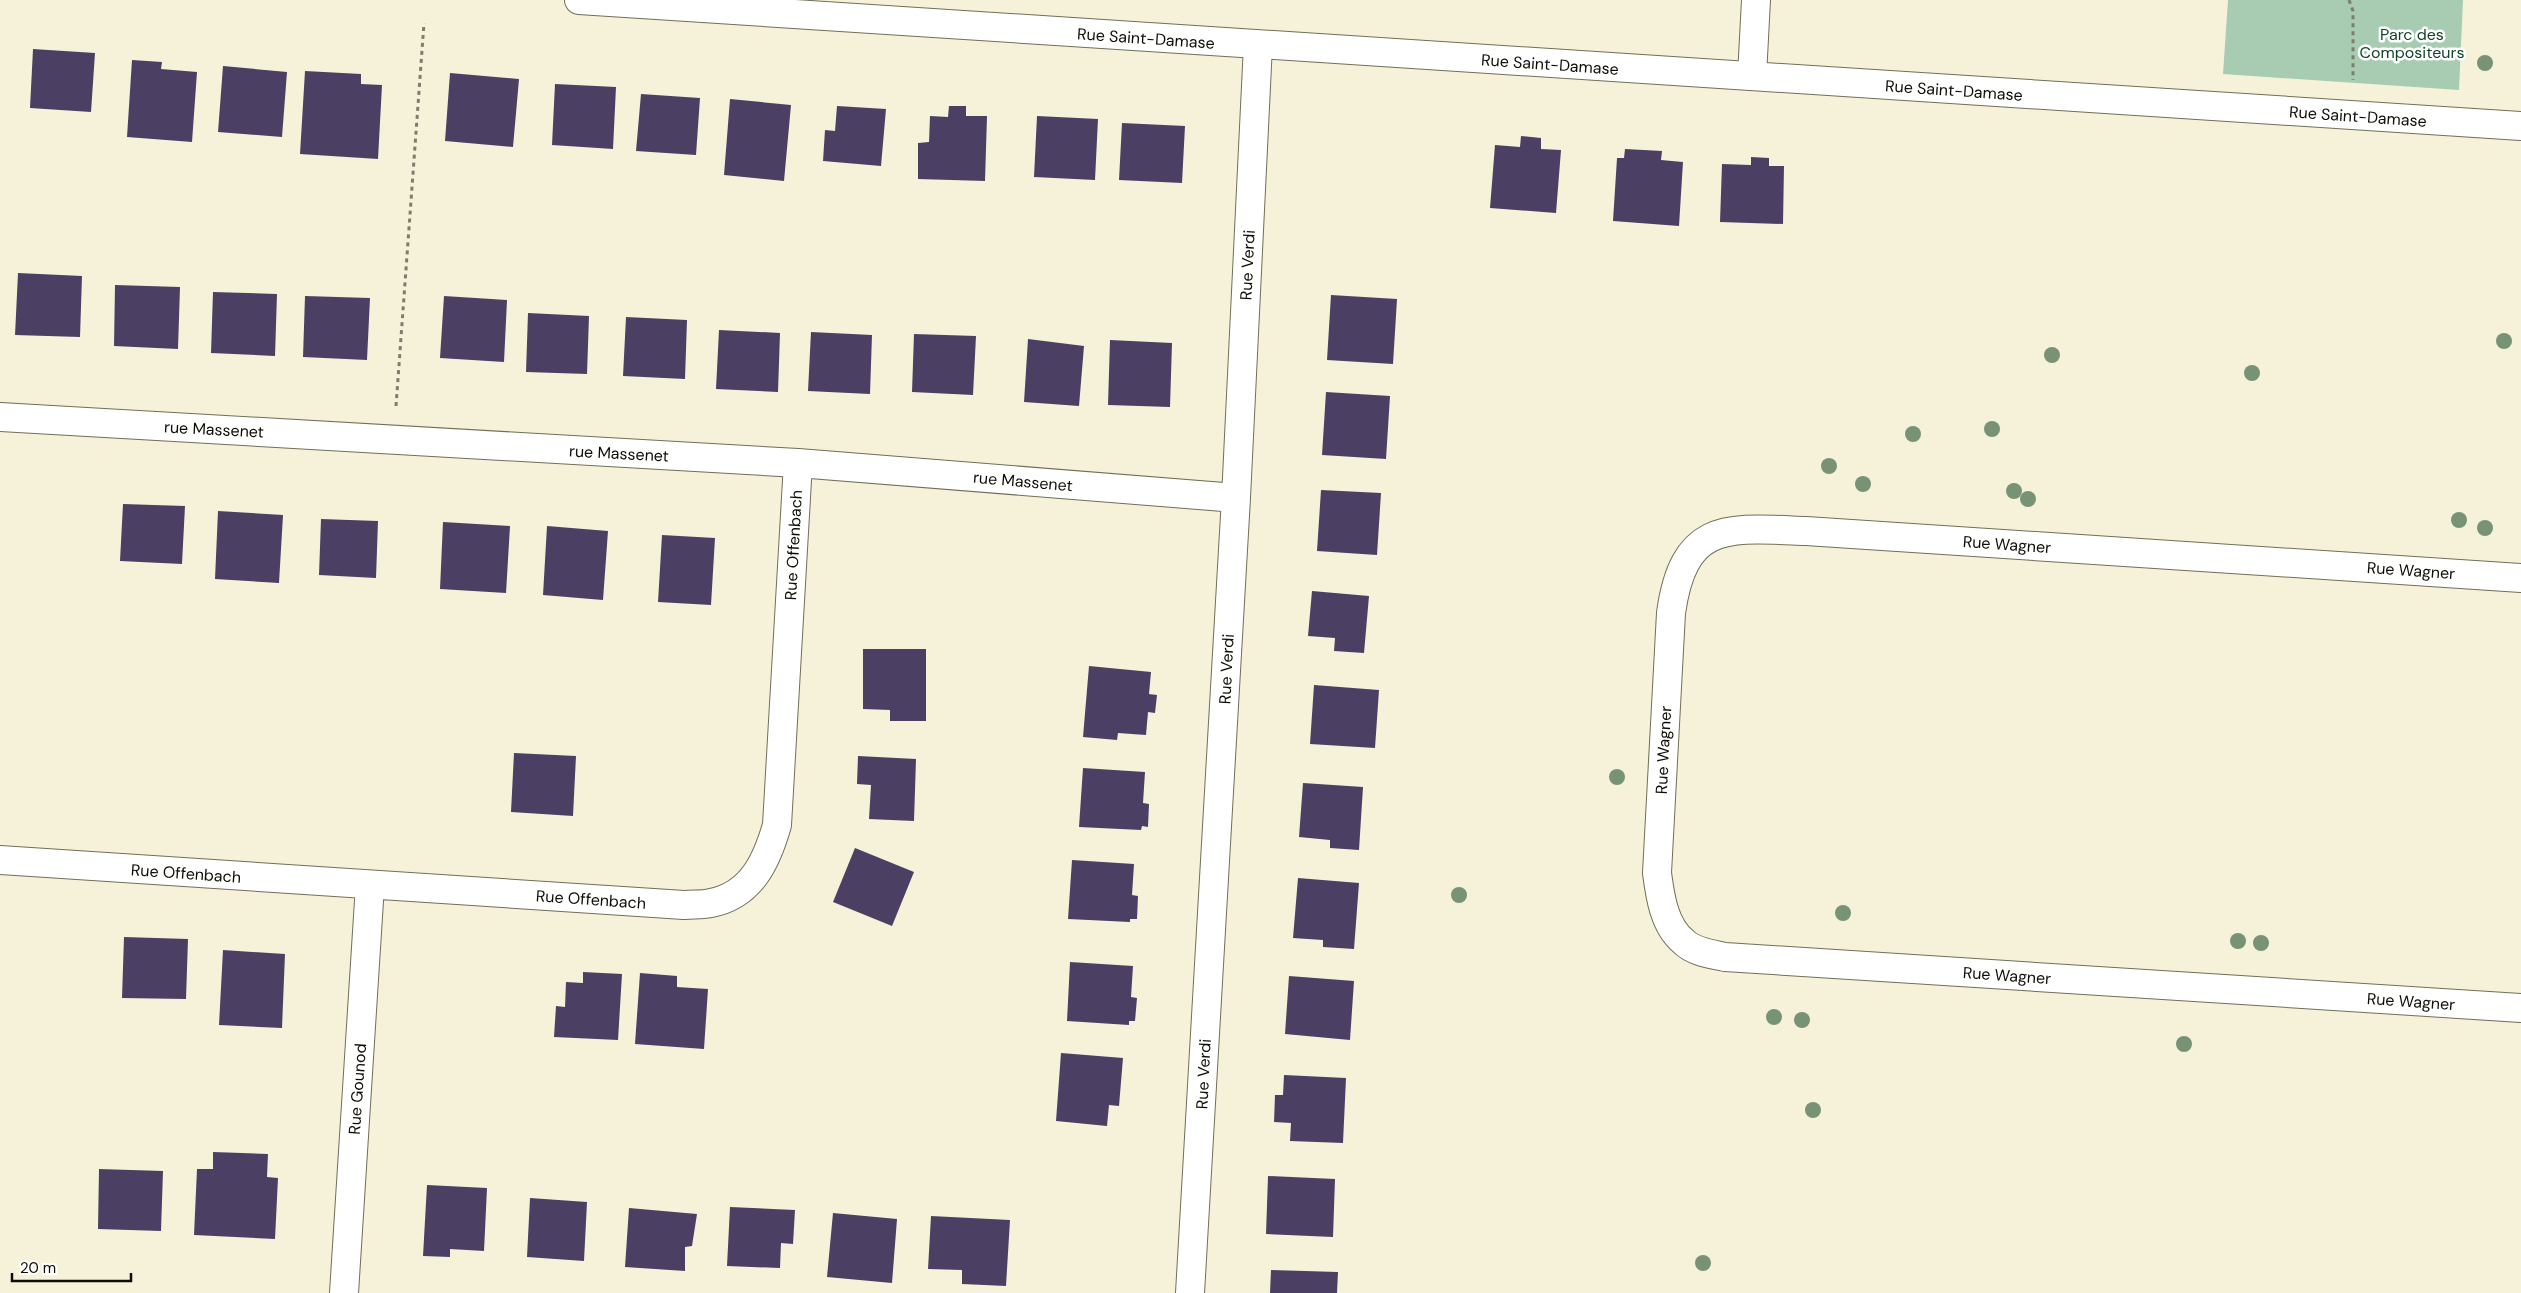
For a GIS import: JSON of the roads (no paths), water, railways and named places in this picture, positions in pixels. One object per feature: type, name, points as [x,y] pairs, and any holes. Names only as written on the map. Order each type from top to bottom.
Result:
[{"type":"street","name":"Rue Saint-Damase","points":[[579,0],[2521,126]]},
{"type":"street","points":[[1752,76],[1756,0]]},
{"type":"street","name":"Rue Verdi","points":[[1190,1293],[1236,498],[1258,45]]},
{"type":"street","name":"rue Massenet","points":[[0,417],[798,463],[1236,498]]},
{"type":"street","name":"Rue Offenbach","points":[[0,860],[684,905],[712,903],[735,893],[752,880],[767,857],[777,825],[798,463]]},
{"type":"street","name":"Rue Wagner","points":[[2521,578],[1744,528],[1727,531],[1700,544],[1689,555],[1674,589],[1670,613],[1657,873],[1661,904],[1684,942],[1702,951],[1725,957],[2521,1008]]},
{"type":"street","name":"Rue Gounod","points":[[344,1293],[370,885]]},
{"type":"park label","name":"Parc des Compositeurs","points":[[2412,43]]}]
